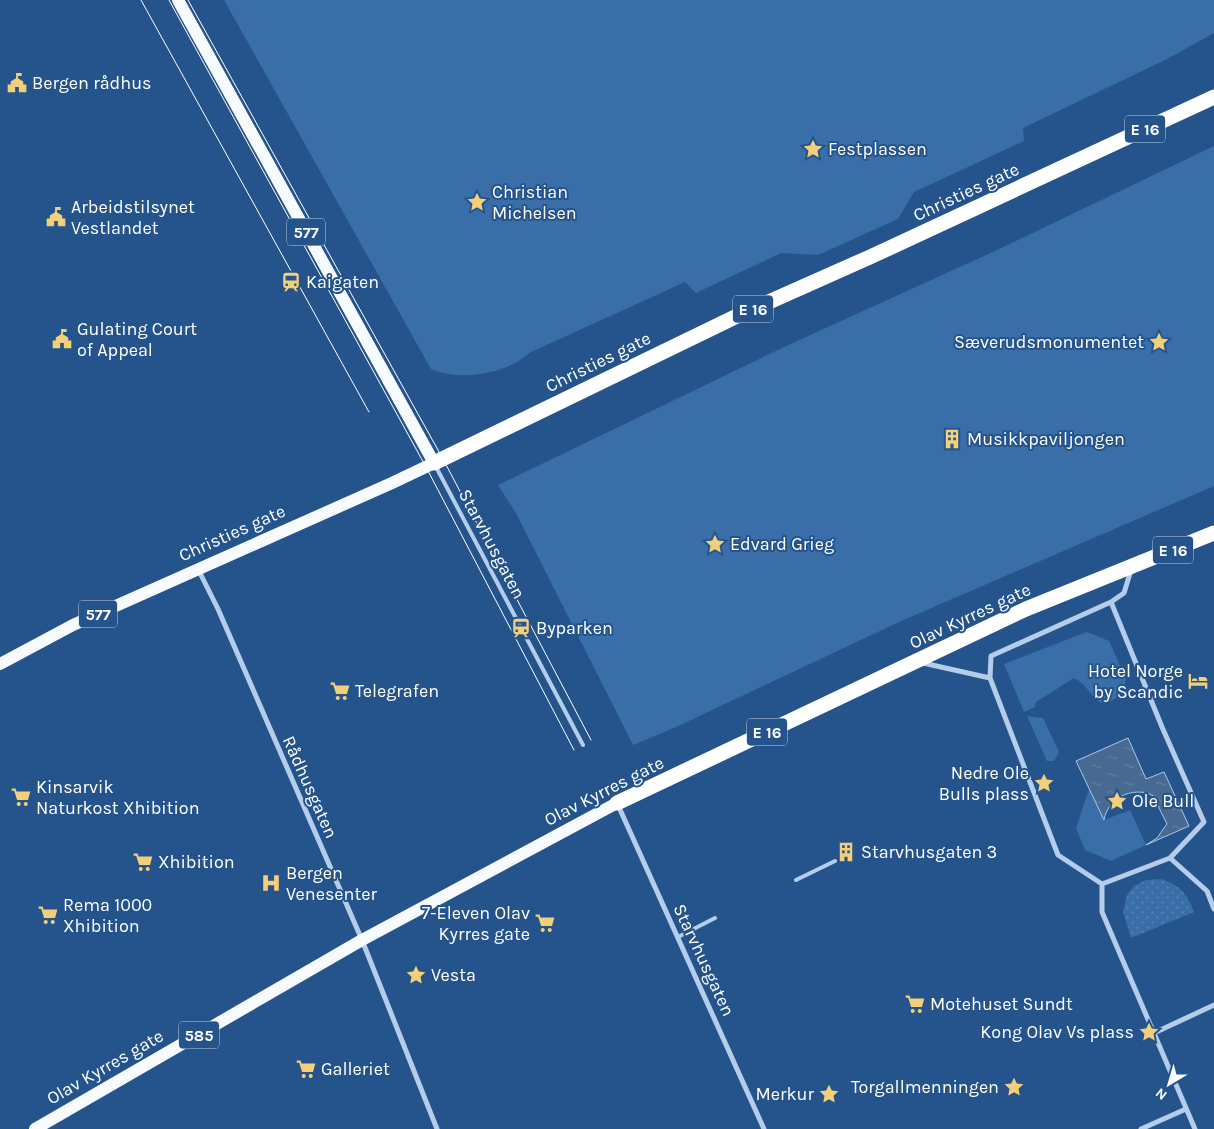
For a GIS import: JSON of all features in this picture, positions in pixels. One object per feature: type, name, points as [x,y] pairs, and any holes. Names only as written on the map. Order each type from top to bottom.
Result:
[{"type":"highway","name":"Christies gate","points":[[434,463],[735,317],[870,258],[1214,97]]},
{"type":"highway","name":"Olav Kyrres gate","points":[[617,803],[1026,610],[1214,533]]},
{"type":"main road","name":"577","points":[[178,0],[434,463]]},
{"type":"main road","name":"Christies gate","points":[[0,664],[73,625],[198,568],[383,488],[434,463]]},
{"type":"main road","name":"Olav Kyrres gate","points":[[35,1129],[362,940],[617,803]]},
{"type":"street","points":[[1102,884],[1058,854],[990,678],[991,656],[1111,602],[1124,593],[1132,567]]},
{"type":"street","name":"Rådhusgaten","points":[[198,568],[218,609],[362,940],[437,1129]]},
{"type":"street","points":[[1102,884],[1170,858],[1204,822],[1162,727],[1111,602]]},
{"type":"street","points":[[915,661],[990,678]]},
{"type":"street","name":"Starvhusgaten","points":[[617,803],[764,1129]]},
{"type":"street","points":[[1170,858],[1207,891],[1214,909]]},
{"type":"street","points":[[1102,884],[1102,912],[1195,1129]]},
{"type":"street","points":[[1154,1033],[1214,1005]]},
{"type":"street","points":[[1141,1129],[1186,1109]]},
{"type":"lane","name":"Starvhusgaten","points":[[434,463],[582,745]]},
{"type":"lane","points":[[796,880],[836,861]]},
{"type":"lane","points":[[678,937],[715,918]]},
{"type":"shaded area","points":[[224,0],[1214,0],[1214,33],[1167,59],[1023,128],[1024,141],[914,192],[898,219],[818,255],[781,253],[696,293],[685,282],[531,352],[519,361],[502,369],[481,374],[460,375],[431,369]]},
{"type":"shaded area","name":"Byparken","points":[[1214,146],[1214,486],[899,622],[674,728],[633,745],[516,513],[498,485],[784,347],[995,251]]},
{"type":"shaded area","points":[[1087,632],[1109,641],[1126,679],[1123,693],[1110,702],[1101,703],[1082,683],[1074,678],[1036,702],[1035,707],[1024,712],[1004,664]]},
{"type":"shaded area","points":[[1027,716],[1043,718],[1059,752],[1054,761],[1047,761]]},
{"type":"shaded area","points":[[1089,789],[1104,820],[1130,810],[1146,845],[1111,861],[1085,850],[1076,828]]},
{"type":"shaded area","points":[[1161,879],[1173,884],[1182,891],[1189,900],[1194,912],[1131,938],[1123,912],[1127,895],[1134,886],[1146,880]]},
{"type":"water","points":[[1128,738],[1146,779],[1164,772],[1189,826],[1146,845],[1157,838],[1167,824],[1159,808],[1157,798],[1141,792],[1132,792],[1124,795],[1111,804],[1104,820],[1076,761]]},
{"type":"tram line","points":[[141,0],[369,412]]},
{"type":"tram line","points":[[169,0],[426,467],[574,750]]},
{"type":"tram line","points":[[188,0],[443,459],[591,740]]},
{"type":"place","name":"Bergen rådhus","points":[[17,83]]},
{"type":"place","name":"Festplassen","points":[[813,149]]},
{"type":"place","name":"Christian Michelsen","points":[[477,202]]},
{"type":"place","name":"Arbeidstilsynet Vestlandet","points":[[56,217]]},
{"type":"place","name":"Kaigaten","points":[[291,282]]},
{"type":"place","name":"Gulating Court of Appeal","points":[[62,339]]},
{"type":"place","name":"Sæverudsmonumentet","points":[[1159,342]]},
{"type":"place","name":"Musikkpaviljongen","points":[[952,439]]},
{"type":"place","name":"Edvard Grieg","points":[[715,544]]},
{"type":"place","name":"Byparken","points":[[521,628]]},
{"type":"place","name":"Hotel Norge by Scandic","points":[[1198,681]]},
{"type":"place","name":"Telegrafen","points":[[340,691]]},
{"type":"place","name":"Nedre Ole Bulls plass","points":[[1044,783]]},
{"type":"place","name":"Kinsarvik Naturkost Xhibition","points":[[21,797]]},
{"type":"place","name":"Ole Bull","points":[[1117,801]]},
{"type":"place","name":"Starvhusgaten 3","points":[[846,852]]},
{"type":"place","name":"Xhibition","points":[[143,862]]},
{"type":"place","name":"Bergen Venesenter","points":[[271,883]]},
{"type":"place","name":"Rema 1000 Xhibition","points":[[48,915]]},
{"type":"place","name":"7-Eleven Olav Kyrres gate","points":[[545,923]]},
{"type":"place","name":"Vesta","points":[[416,975]]},
{"type":"place","name":"Motehuset Sundt","points":[[915,1004]]},
{"type":"place","name":"Kong Olav Vs plass","points":[[1149,1032]]},
{"type":"place","name":"Galleriet","points":[[306,1069]]},
{"type":"place","name":"Torgallmenningen","points":[[1014,1087]]},
{"type":"place","name":"Merkur","points":[[829,1094]]}]
